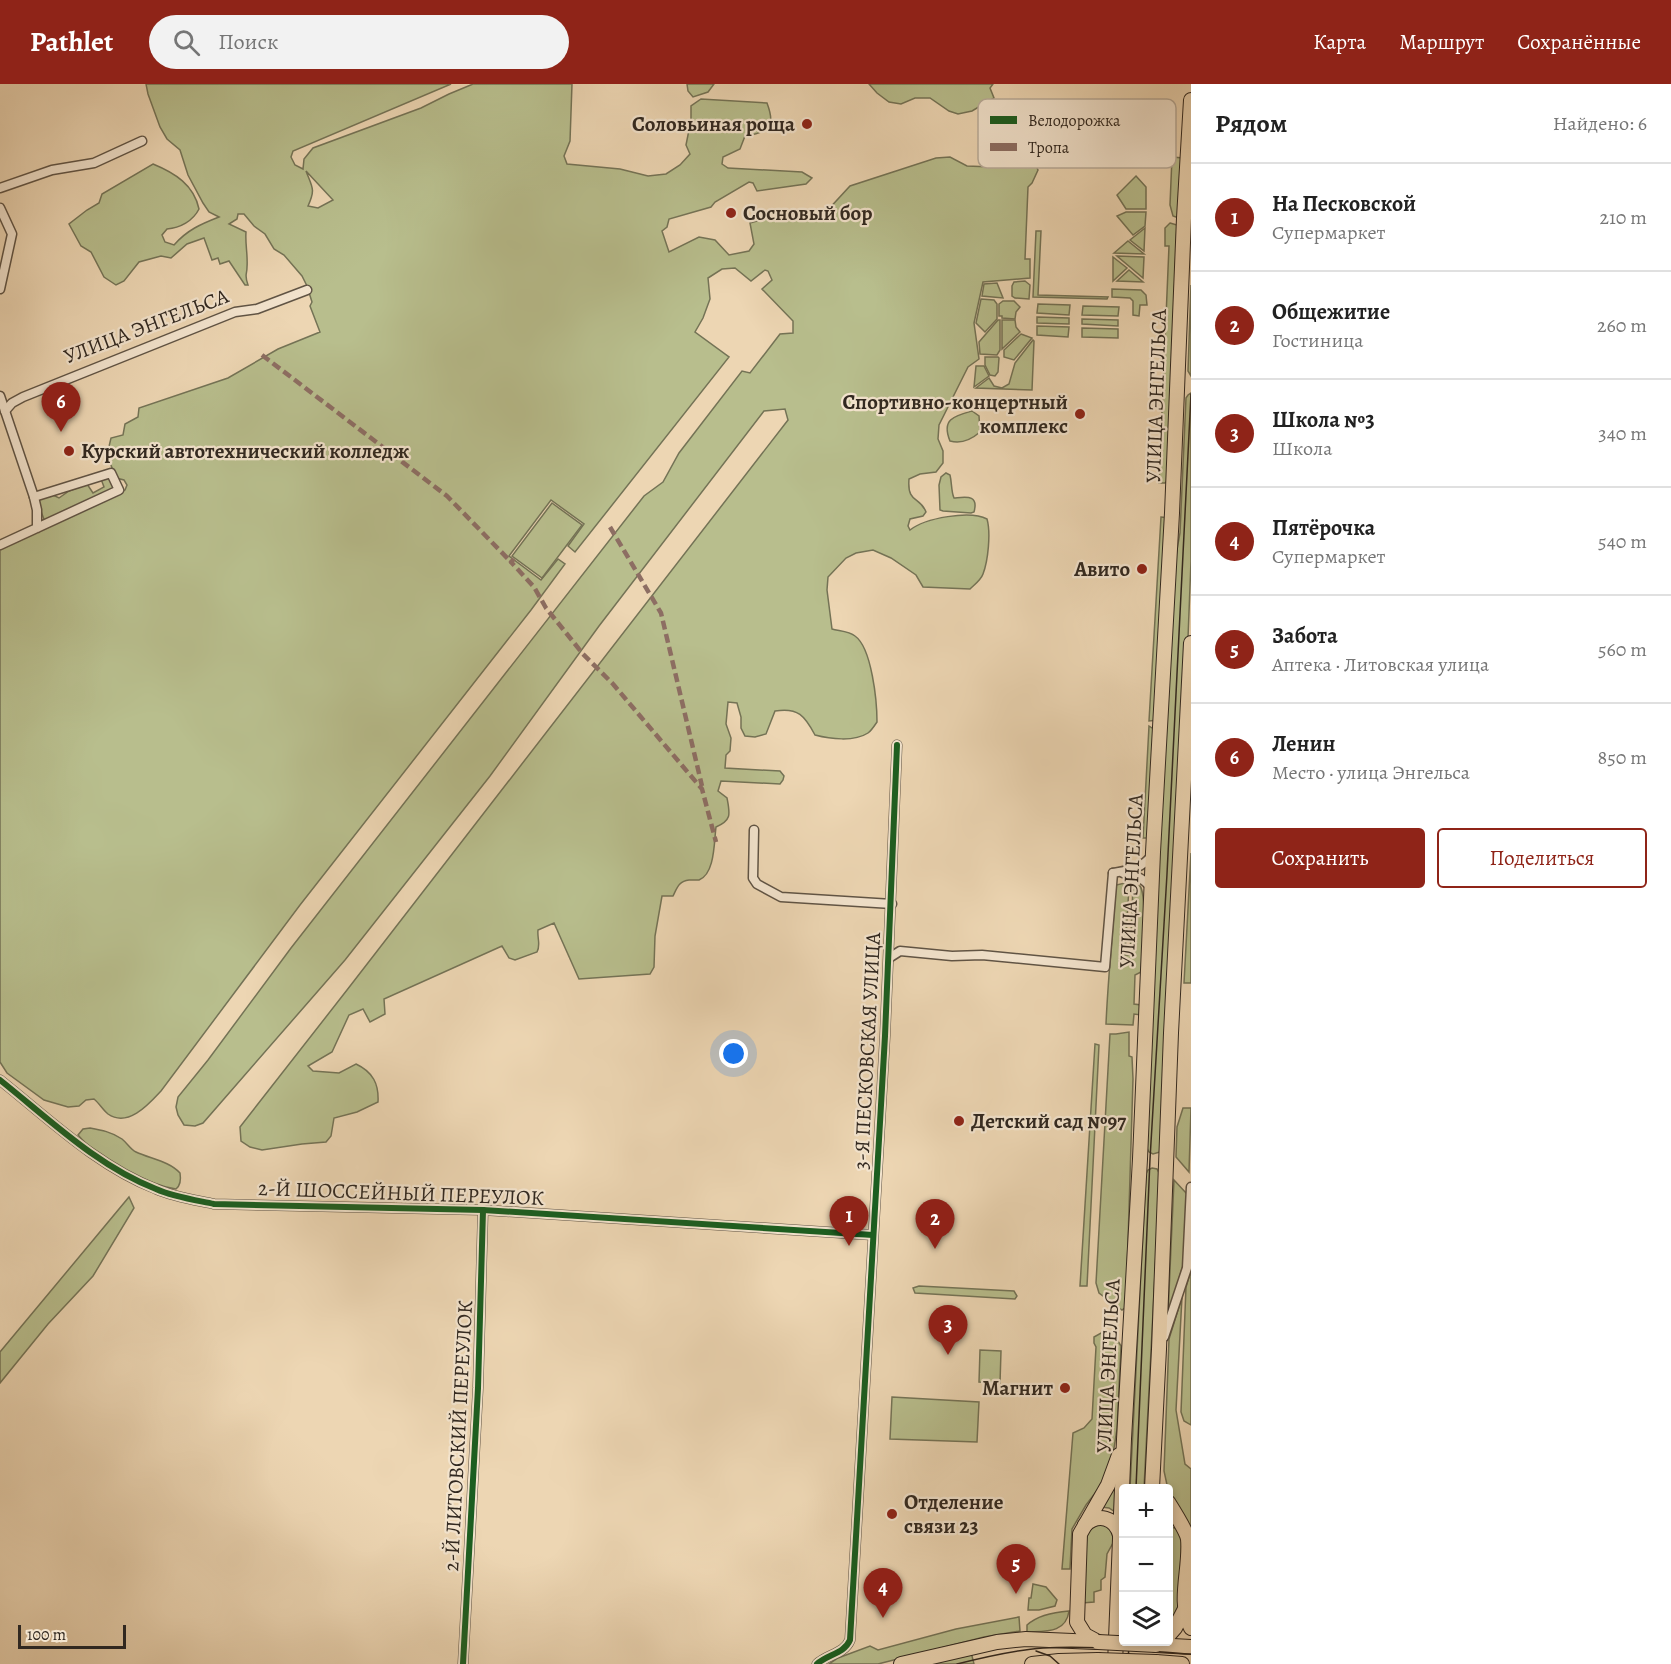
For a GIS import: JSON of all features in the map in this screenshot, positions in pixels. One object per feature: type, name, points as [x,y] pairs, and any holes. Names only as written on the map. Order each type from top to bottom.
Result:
[{"type":"main road","name":"УЛИЦА ЭНГЕЛЬСА","points":[[1122,1484],[1140,1158],[1153,852],[1172,524],[1184,381],[1191,100]]},
{"type":"main road","points":[[1152,1484],[1160,1349],[1171,1033],[1191,643]]},
{"type":"main road","points":[[1140,1158],[1166,1160]]},
{"type":"main road","points":[[1155,1437],[1162,1484]]},
{"type":"main road","points":[[1098,1642],[1081,1631],[1076,1612],[1080,1534],[1108,1485],[1124,1439]]},
{"type":"main road","points":[[1083,1527],[1093,1519],[1106,1518],[1116,1525],[1119,1534]]},
{"type":"main road","points":[[1175,1524],[1186,1533],[1189,1541],[1185,1607],[1191,1628]]},
{"type":"main road","name":"УЛИЦА ЭНГЕЛЬСА","points":[[1115,1664],[1120,1538]]},
{"type":"main road","points":[[1173,1630],[1185,1607]]},
{"type":"main road","points":[[1046,1639],[1059,1635],[1069,1626],[1076,1612]]},
{"type":"main road","points":[[901,1664],[997,1642],[1026,1639],[1119,1642]]},
{"type":"main road","points":[[1173,1645],[1191,1647]]},
{"type":"main road","points":[[1152,1663],[1154,1646]]},
{"type":"main road","points":[[1037,1664],[1093,1662],[1182,1664]]},
{"type":"street","points":[[0,188],[52,170],[94,163],[142,141]]},
{"type":"street","points":[[0,208],[12,234],[0,289]]},
{"type":"street","name":"УЛИЦА ЭНГЕЛЬСА","points":[[5,411],[12,403],[23,397],[152,345],[235,312],[257,309],[307,290]]},
{"type":"street","points":[[0,396],[38,510],[37,528]]},
{"type":"street","points":[[0,545],[119,490],[111,472],[34,496]]},
{"type":"street","name":"3-Я ПЕСКОВСКАЯ УЛИЦА","points":[[817,1664],[846,1647],[850,1640],[892,904],[897,746]]},
{"type":"street","name":"3-Я ПЕСКОВСКАЯ УЛИЦА","points":[[754,830],[753,878],[757,885],[781,897],[892,904]]},
{"type":"street","points":[[1113,873],[1138,868],[1153,852]]},
{"type":"street","points":[[1113,873],[1134,875],[1147,882],[1152,889]]},
{"type":"street","name":"УЛИЦА ЭНГЕЛЬСА","points":[[889,958],[900,951],[952,956],[982,955],[1105,966],[1113,873]]},
{"type":"street","name":"2-Й ШОССЕЙНЫЙ ПЕРЕУЛОК","points":[[0,1080],[96,1157],[156,1190],[214,1204],[483,1210],[873,1235]]},
{"type":"street","points":[[1160,1349],[1189,1266],[1191,1190]]},
{"type":"street","name":"2-Й ЛИТОВСКИЙ ПЕРЕУЛОК","points":[[464,1664],[478,1397],[483,1210]]},
{"type":"green space","points":[[146,84],[451,84],[293,151],[291,157],[295,165],[303,169],[304,159],[313,148],[421,108],[473,84],[572,84],[570,141],[564,156],[567,164],[620,169],[648,176],[666,174],[680,165],[690,154],[686,145],[691,106],[701,99],[767,103],[771,118],[769,127],[760,133],[745,136],[740,149],[723,157],[722,164],[728,168],[802,172],[812,178],[806,184],[757,191],[753,183],[749,182],[715,202],[711,207],[669,219],[667,227],[662,231],[669,252],[699,237],[715,240],[729,255],[749,251],[754,244],[750,223],[781,214],[790,220],[805,219],[825,213],[850,186],[936,158],[950,157],[967,166],[978,168],[1037,168],[1038,170],[1028,187],[1025,259],[1030,259],[1030,278],[983,282],[974,323],[979,359],[968,367],[939,425],[938,439],[943,451],[943,463],[936,472],[920,474],[909,479],[912,496],[926,512],[923,516],[910,519],[908,526],[910,530],[926,522],[959,515],[979,516],[987,519],[988,547],[982,576],[970,589],[923,587],[916,575],[891,558],[873,550],[856,553],[846,558],[828,577],[827,590],[832,629],[855,636],[866,652],[872,676],[877,722],[868,733],[856,738],[828,738],[815,735],[800,714],[783,710],[775,711],[766,734],[755,737],[745,736],[741,728],[737,703],[728,702],[726,724],[731,738],[725,768],[780,771],[784,776],[783,780],[780,784],[721,781],[718,791],[727,798],[729,816],[725,822],[716,827],[711,865],[704,877],[683,882],[673,896],[662,896],[655,936],[654,967],[650,974],[579,979],[554,923],[538,930],[537,952],[515,960],[509,958],[502,946],[384,999],[385,1014],[370,1022],[363,1009],[349,1015],[332,1052],[308,1066],[313,1071],[339,1073],[356,1064],[374,1079],[378,1102],[357,1112],[334,1118],[331,1136],[326,1142],[262,1150],[250,1147],[241,1141],[240,1127],[788,420],[785,409],[764,411],[599,626],[490,776],[345,960],[203,1123],[195,1126],[184,1125],[176,1107],[178,1097],[291,948],[644,496],[663,482],[679,453],[742,371],[750,373],[780,334],[793,333],[793,321],[762,289],[772,280],[768,271],[765,270],[751,281],[735,268],[722,269],[708,278],[710,299],[695,332],[729,357],[575,552],[568,546],[584,524],[551,500],[509,556],[541,580],[558,559],[565,564],[300,905],[161,1091],[138,1113],[123,1118],[116,1118],[108,1114],[94,1099],[86,1100],[79,1106],[68,1107],[44,1100],[7,1073],[0,1062],[0,549],[125,490],[127,485],[124,480],[116,478],[107,455],[111,438],[123,435],[125,424],[138,417],[139,408],[228,378],[278,349],[320,332],[302,276],[284,255],[274,249],[265,234],[244,214],[238,214],[237,219],[229,224],[246,232],[248,285],[245,285],[229,261],[220,264],[218,258],[212,260],[204,238],[187,244],[171,258],[161,256],[139,262],[124,281],[116,285],[104,277],[91,252],[81,246],[69,224],[99,203],[102,194],[153,164],[169,171],[182,181],[193,193],[199,209],[186,223],[167,229],[162,235],[165,242],[174,245],[195,228],[219,217],[209,212],[203,203],[188,175],[180,150],[167,139],[160,127]],"holes":[[[306,171],[333,200],[318,208],[308,206],[312,192]]]},
{"type":"green space","points":[[687,84],[714,84],[708,92],[693,97],[688,91]]},
{"type":"green space","points":[[869,84],[993,84],[990,88],[994,98],[978,99],[978,107],[958,114],[949,111],[930,98],[915,98],[901,104],[889,102]]},
{"type":"green space","points":[[1176,157],[1183,158],[1179,217],[1173,216],[1170,205],[1172,168],[1176,168]]},
{"type":"green space","points":[[1136,176],[1146,187],[1146,209],[1126,209],[1117,195]]},
{"type":"green space","points":[[1126,212],[1146,212],[1145,226],[1133,235],[1117,216]]},
{"type":"green space","points":[[1170,223],[1177,225],[1167,481],[1159,483],[1169,246],[1165,246],[1165,228]]},
{"type":"green space","points":[[1145,228],[1144,251],[1130,240]]},
{"type":"green space","points":[[1036,231],[1041,231],[1038,295],[1108,297],[1107,299],[1033,297]]},
{"type":"green space","points":[[1128,241],[1144,254],[1114,253]]},
{"type":"green space","points":[[1117,256],[1144,257],[1143,278]]},
{"type":"green space","points":[[1113,257],[1127,268],[1113,281]]},
{"type":"green space","points":[[1129,270],[1143,282],[1117,281]]},
{"type":"green space","points":[[1025,281],[1030,285],[1029,299],[1012,296],[1014,282]]},
{"type":"green space","points":[[997,283],[1003,298],[982,296],[984,284]]},
{"type":"green space","points":[[1191,285],[1191,376],[1188,371]]},
{"type":"green space","points":[[1112,289],[1141,290],[1146,295],[1147,305],[1140,305],[1139,316],[1133,315],[1133,301],[1130,298],[1112,297]]},
{"type":"green space","points":[[981,299],[994,300],[997,304],[997,319],[985,332],[976,323]]},
{"type":"green space","points":[[1003,301],[1014,301],[1020,307],[1015,319],[999,316],[999,304]]},
{"type":"green space","points":[[1038,304],[1070,305],[1069,315],[1037,313]]},
{"type":"green space","points":[[1083,306],[1119,307],[1118,316],[1082,315]]},
{"type":"green space","points":[[1037,317],[1069,318],[1069,324],[1037,323]]},
{"type":"green space","points":[[1082,319],[1118,320],[1118,326],[1082,324]]},
{"type":"green space","points":[[1000,320],[1000,350],[997,355],[980,354],[979,342]]},
{"type":"green space","points":[[1002,320],[1015,320],[1020,332],[1002,349]]},
{"type":"green space","points":[[1037,326],[1069,327],[1068,337],[1037,335]]},
{"type":"green space","points":[[1082,328],[1118,329],[1118,338],[1082,337]]},
{"type":"green space","points":[[1021,334],[1032,338],[1014,360],[1004,357],[1004,350]]},
{"type":"green space","points":[[1033,340],[1032,390],[976,388],[989,378],[994,386],[1002,388],[1009,384],[1015,363]]},
{"type":"green space","points":[[985,357],[999,358],[998,372],[995,376],[990,375],[985,365]]},
{"type":"green space","points":[[976,366],[984,366],[989,376],[974,387]]},
{"type":"green space","points":[[1191,393],[1191,561],[1188,638],[1160,1152],[1153,1154],[1147,1148],[1150,999],[1176,555],[1180,533],[1186,398]]},
{"type":"green space","points":[[972,411],[979,416],[980,432],[966,440],[950,441],[948,423],[955,417]]},
{"type":"green space","points":[[946,473],[950,475],[954,498],[973,499],[974,512],[940,510],[939,485],[941,477]]},
{"type":"green space","points":[[109,476],[114,486],[113,490],[45,522],[39,499],[53,495],[59,498],[87,484],[93,493],[104,487],[101,479]]},
{"type":"green space","points":[[552,503],[582,525],[542,578],[512,556]]},
{"type":"green space","points":[[1161,517],[1169,518],[1159,720],[1149,721]]},
{"type":"green space","points":[[1149,726],[1158,732],[1152,838],[1143,838]]},
{"type":"green space","points":[[1191,853],[1191,983],[1184,983]]},
{"type":"green space","points":[[1125,883],[1129,886],[1125,955],[1130,955],[1133,886],[1140,886],[1144,902],[1141,972],[1135,975],[1134,1004],[1141,1005],[1141,1015],[1134,1014],[1133,1025],[1106,1024],[1116,885]]},
{"type":"green space","points":[[1129,1032],[1129,1056],[1132,1057],[1133,1079],[1126,1307],[1122,1310],[1099,1293],[1096,1283],[1110,1034]]},
{"type":"green space","points":[[1095,1044],[1099,1045],[1087,1286],[1080,1286]]},
{"type":"green space","points":[[1183,1108],[1191,1108],[1189,1172],[1176,1157],[1177,1127]]},
{"type":"green space","points":[[90,1128],[114,1135],[122,1139],[134,1151],[176,1169],[180,1173],[179,1186],[176,1189],[151,1182],[110,1161],[78,1135],[83,1129]]},
{"type":"green space","points":[[1157,1169],[1160,1175],[1144,1484],[1130,1484],[1146,1174],[1148,1170]]},
{"type":"green space","points":[[1174,1180],[1187,1194],[1184,1262],[1168,1315]]},
{"type":"green space","points":[[129,1197],[134,1208],[93,1276],[48,1324],[0,1383],[0,1352]]},
{"type":"green space","points":[[1191,1270],[1191,1425],[1184,1421],[1181,1412],[1186,1287]]},
{"type":"green space","points":[[919,1286],[1014,1291],[1017,1296],[1015,1299],[915,1293],[913,1288]]},
{"type":"green space","points":[[1182,1297],[1176,1410],[1185,1464],[1191,1469],[1191,1531],[1173,1502],[1173,1484],[1167,1484],[1164,1471],[1169,1339]]},
{"type":"green space","points":[[1101,1333],[1118,1341],[1121,1346],[1114,1448],[1109,1467],[1099,1488],[1072,1529],[1070,1569],[1062,1569],[1073,1433],[1084,1428],[1092,1419],[1096,1347],[1094,1337]]},
{"type":"green space","points":[[980,1350],[1001,1351],[1000,1383],[979,1382]]},
{"type":"green space","points":[[892,1397],[979,1402],[977,1442],[890,1439]]},
{"type":"green space","points":[[1118,1475],[1115,1512],[1109,1508],[1100,1507]]},
{"type":"green space","points":[[1100,1522],[1113,1530],[1114,1541],[1107,1554],[1105,1577],[1101,1580],[1101,1590],[1094,1592],[1094,1602],[1082,1603],[1087,1531]]},
{"type":"green space","points":[[1173,1528],[1178,1529],[1182,1537],[1178,1612],[1173,1623]]},
{"type":"green space","points":[[1033,1584],[1046,1587],[1057,1600],[1055,1606],[1028,1610]]},
{"type":"green space","points":[[1069,1611],[1064,1624],[1053,1630],[1027,1632],[1027,1625],[1036,1619],[1052,1613]]},
{"type":"green space","points":[[1019,1617],[1020,1631],[984,1637],[878,1664],[829,1664],[838,1658],[870,1646],[878,1650],[956,1629]]},
{"type":"green space","points":[[971,1652],[974,1664],[920,1664]]},
{"type":"tram line","points":[[1136,1484],[1150,1159],[1191,394]]},
{"type":"tram line","points":[[1128,1664],[1129,1646]]},
{"type":"tram line","points":[[957,1664],[1010,1652],[1061,1647],[1191,1654]]},
{"type":"tram line","points":[[1036,1651],[1050,1656],[1059,1664]]},
{"type":"marked path","points":[[262,355],[447,496],[511,562]]},
{"type":"marked path","points":[[610,527],[661,613],[702,786]]},
{"type":"marked path","points":[[514,559],[511,562],[534,587],[546,608],[583,654],[613,684],[702,789],[716,842]]},
{"type":"cycle path","points":[[817,1664],[840,1651],[850,1640],[885,1036],[897,745]]},
{"type":"cycle path","points":[[0,1080],[74,1140],[114,1168],[163,1192],[214,1204],[483,1210],[873,1235]]},
{"type":"cycle path","points":[[463,1664],[478,1388],[483,1210]]},
{"type":"place","name":"Соловьиная роща","points":[[807,124]]},
{"type":"place","name":"Сосновый бор","points":[[731,213]]},
{"type":"place","name":"Спортивно-концертный комплекс","points":[[1080,414]]},
{"type":"place","name":"Ленин","points":[[61,432]]},
{"type":"place","name":"Курский автотехнический колледж","points":[[69,451]]},
{"type":"place","name":"Авито","points":[[1142,569]]},
{"type":"place","name":"Детский сад №97","points":[[959,1121]]},
{"type":"place","name":"На Песковской","points":[[849,1246]]},
{"type":"place","name":"Общежитие","points":[[935,1249]]},
{"type":"place","name":"Школа №3","points":[[948,1355]]},
{"type":"place","name":"Магнит","points":[[1065,1388]]},
{"type":"place","name":"Отделение связи 23","points":[[892,1514]]},
{"type":"place","name":"Забота","points":[[1016,1594]]},
{"type":"place","name":"Пятёрочка","points":[[883,1618]]}]
